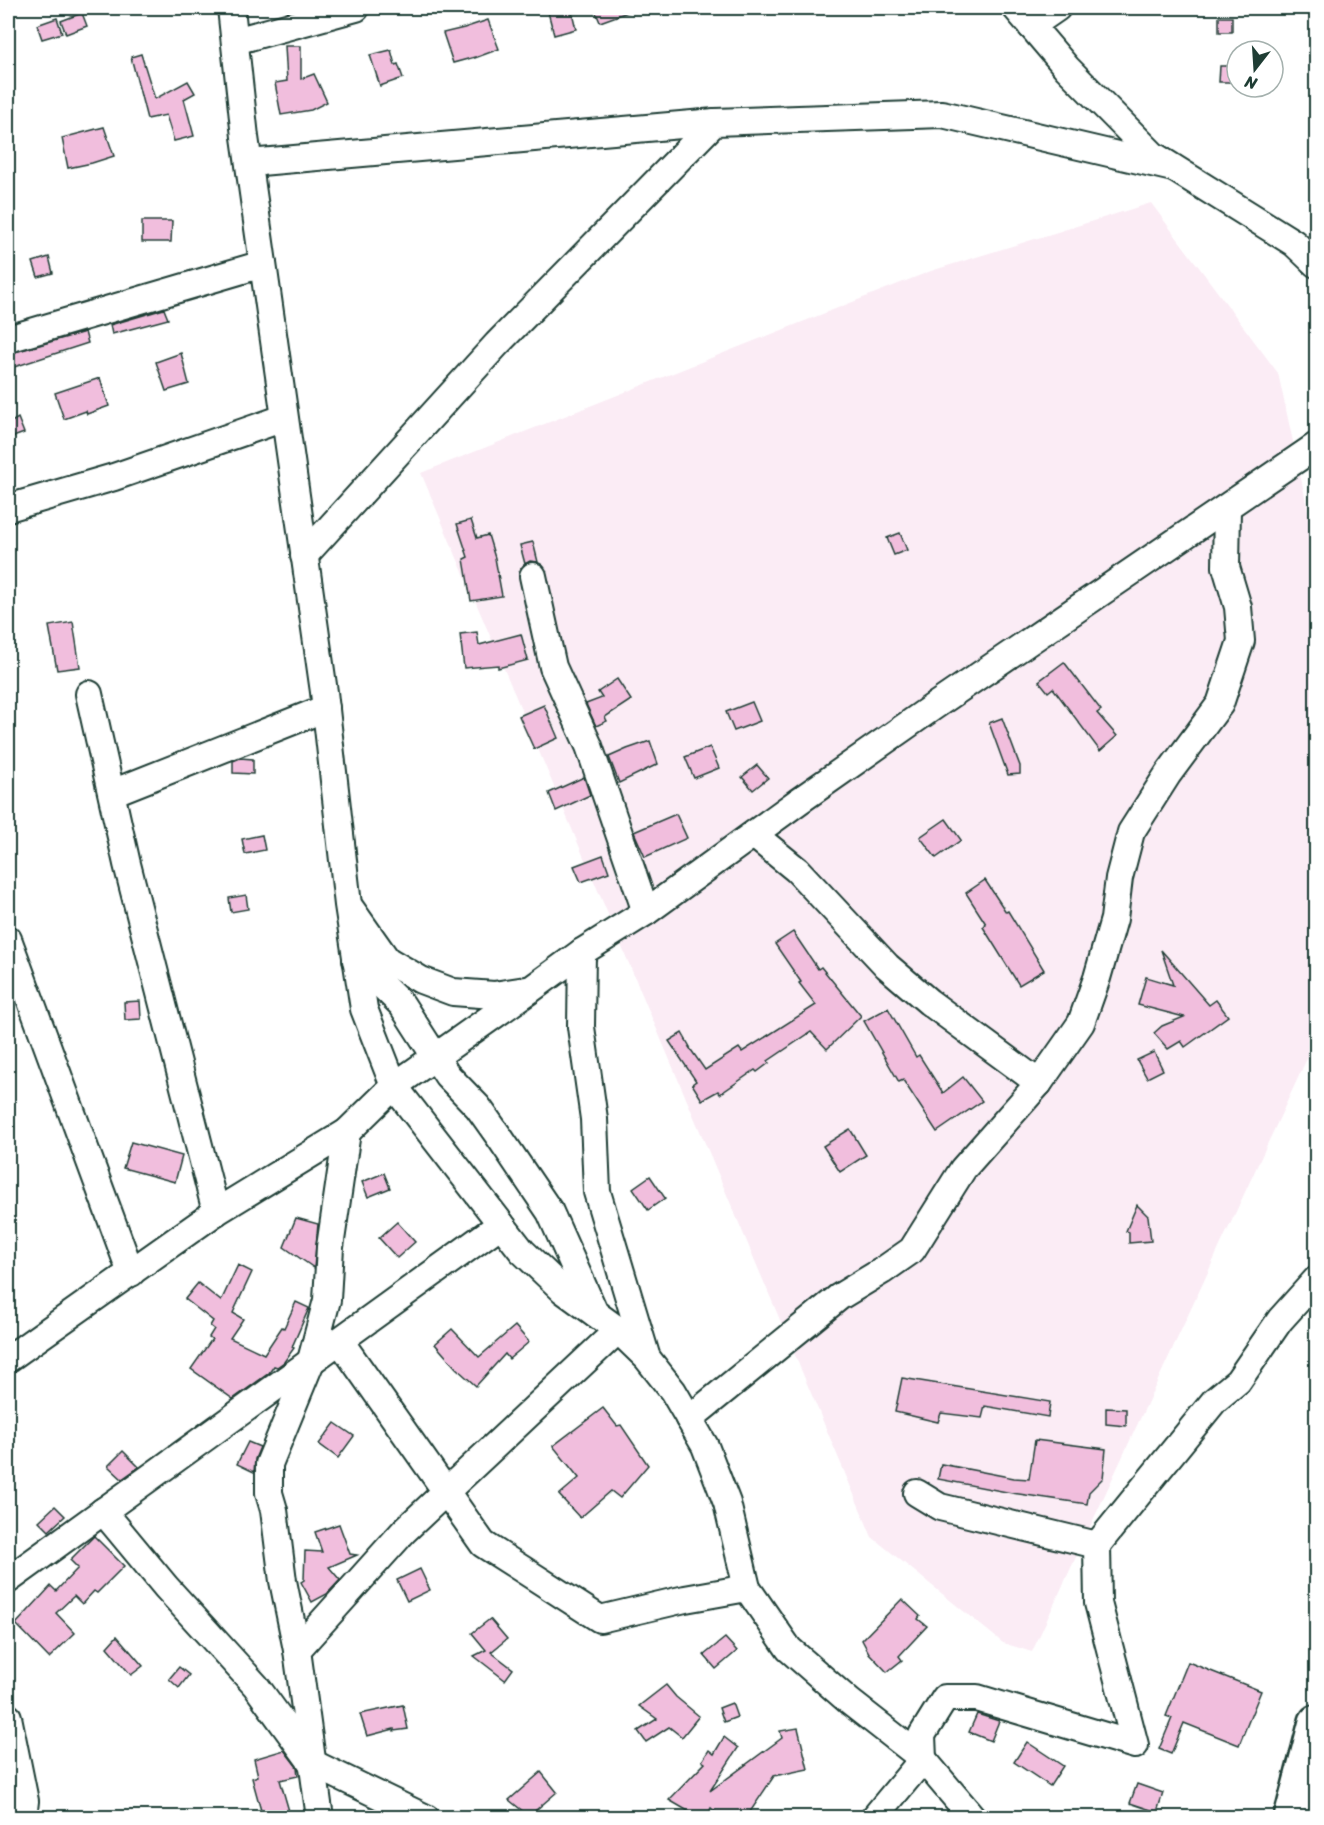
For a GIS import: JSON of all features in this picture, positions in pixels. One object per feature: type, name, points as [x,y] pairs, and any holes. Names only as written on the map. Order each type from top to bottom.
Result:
[{"type":"main road","points":[[1290,1818],[1317,1722]]},
{"type":"street","points":[[231,8],[249,163],[326,708],[356,960],[364,1009],[394,1086],[522,1251],[563,1290],[618,1330],[673,1390],[705,1446],[727,1503],[747,1588],[789,1649],[850,1702],[923,1759],[973,1818]]},
{"type":"street","points":[[235,42],[356,8]]},
{"type":"street","points":[[1057,8],[1023,17],[1067,68],[1153,155],[1294,243],[1317,264]]},
{"type":"street","points":[[249,163],[715,122],[942,114],[1173,168]]},
{"type":"street","points":[[304,556],[497,344],[715,122]]},
{"type":"street","points":[[8,339],[263,264]]},
{"type":"street","points":[[8,508],[114,477],[284,418]]},
{"type":"street","points":[[8,1359],[216,1212],[347,1132],[394,1086],[582,952],[646,912],[923,714],[1317,446]]},
{"type":"street","points":[[689,1419],[839,1297],[912,1250],[963,1169],[1039,1083],[1081,1023],[1114,918],[1119,878],[1131,832],[1168,774],[1220,704],[1241,641],[1238,607],[1226,567],[1227,508]]},
{"type":"street","points":[[533,576],[553,667],[589,746],[646,912]]},
{"type":"street","points":[[89,694],[127,864],[216,1212]]},
{"type":"street","points":[[112,793],[326,708]]},
{"type":"street","points":[[754,835],[797,870],[895,974],[928,1002],[1039,1083]]},
{"type":"street","points":[[348,904],[387,960],[421,980],[453,992],[494,995],[530,990]]},
{"type":"street","points":[[8,939],[131,1273]]},
{"type":"street","points":[[582,952],[581,1027],[594,1119],[597,1192],[647,1359]]},
{"type":"street","points":[[356,960],[402,1005],[447,1075],[478,1107],[550,1212],[595,1313]]},
{"type":"street","points":[[320,1818],[297,1650],[283,1581],[270,1493],[269,1464],[310,1364],[327,1300],[330,1247],[347,1132]]},
{"type":"street","points":[[8,1580],[501,1224]]},
{"type":"street","points":[[874,1818],[923,1759],[922,1735],[945,1698],[977,1698],[1135,1745],[1098,1603],[1097,1545],[1215,1400],[1238,1381],[1280,1320],[1317,1280]]},
{"type":"street","points":[[297,1650],[404,1531],[618,1330]]},
{"type":"street","points":[[340,1341],[483,1544],[600,1619],[685,1599],[747,1588]]},
{"type":"street","points":[[917,1493],[940,1508],[1097,1545]]},
{"type":"street","points":[[103,1511],[166,1587],[256,1686],[312,1763],[426,1818]]},
{"type":"street","points":[[8,1717],[25,1801],[23,1818]]},
{"type":"shaded area","points":[[1151,203],[1278,373],[1316,547],[1316,1039],[1032,1652],[1003,1643],[872,1537],[421,473],[931,271]]},
{"type":"building","points":[[547,8],[571,8],[576,29],[554,35]]},
{"type":"building","points":[[594,8],[635,8],[636,9],[600,22]]},
{"type":"building","points":[[82,13],[87,26],[66,34],[61,21]]},
{"type":"building","points":[[1219,17],[1232,17],[1232,32],[1219,32]]},
{"type":"building","points":[[57,18],[62,33],[42,39],[37,25]]},
{"type":"building","points":[[488,20],[499,49],[453,63],[443,33]]},
{"type":"building","points":[[285,46],[301,46],[301,79],[314,74],[327,102],[311,110],[281,115],[275,83],[287,81]]},
{"type":"building","points":[[391,50],[395,65],[398,64],[403,78],[380,86],[370,55]]},
{"type":"building","points":[[141,54],[155,99],[188,81],[195,93],[184,99],[194,136],[174,141],[166,115],[147,119],[131,57]]},
{"type":"building","points":[[1220,66],[1225,66],[1225,82],[1219,82]]},
{"type":"building","points":[[104,127],[114,156],[68,168],[62,138]]},
{"type":"building","points":[[142,221],[172,221],[171,242],[142,242]]},
{"type":"building","points":[[49,257],[53,273],[38,277],[33,262]]},
{"type":"building","points":[[164,309],[168,319],[112,334],[110,325]]},
{"type":"building","points":[[85,332],[88,343],[8,369],[8,354]]},
{"type":"building","points":[[181,353],[189,384],[166,391],[156,362]]},
{"type":"building","points":[[100,378],[109,406],[64,419],[55,393]]},
{"type":"building","points":[[18,418],[24,433],[8,439],[8,424]]},
{"type":"building","points":[[471,520],[477,538],[488,535],[502,596],[471,601],[464,559],[468,557],[457,524]]},
{"type":"building","points":[[900,533],[907,550],[894,555],[887,538]]},
{"type":"building","points":[[533,542],[538,562],[530,561],[525,564],[520,545]]},
{"type":"building","points":[[73,622],[80,667],[57,670],[49,626]]},
{"type":"building","points":[[477,632],[479,645],[521,634],[528,660],[498,668],[498,665],[464,668],[460,634]]},
{"type":"building","points":[[1064,662],[1101,710],[1097,713],[1117,736],[1100,751],[1053,688],[1048,692],[1039,681]]},
{"type":"building","points":[[617,679],[631,700],[605,717],[607,721],[596,726],[586,704],[602,698],[598,692]]},
{"type":"building","points":[[752,702],[760,721],[734,731],[726,712]]},
{"type":"building","points":[[544,705],[558,738],[534,749],[519,716]]},
{"type":"building","points":[[1002,718],[1020,766],[1020,774],[1008,775],[989,723]]},
{"type":"building","points":[[650,741],[658,764],[619,783],[609,757]]},
{"type":"building","points":[[710,747],[719,768],[694,778],[685,757]]},
{"type":"building","points":[[240,758],[253,759],[253,774],[233,773],[233,761]]},
{"type":"building","points":[[757,765],[768,778],[753,790],[742,777]]},
{"type":"building","points":[[584,777],[590,795],[556,811],[549,793]]},
{"type":"building","points":[[676,814],[687,838],[645,857],[634,832]]},
{"type":"building","points":[[946,819],[961,840],[936,858],[920,837]]},
{"type":"building","points":[[262,835],[265,850],[245,854],[242,839]]},
{"type":"building","points":[[603,855],[609,872],[581,882],[574,866]]},
{"type":"building","points":[[985,880],[1006,912],[1008,911],[1044,970],[1019,985],[983,927],[986,924],[966,893]]},
{"type":"building","points":[[246,895],[248,909],[231,912],[229,898]]},
{"type":"building","points":[[793,932],[818,969],[821,967],[861,1016],[827,1049],[811,1032],[768,1061],[769,1063],[757,1072],[755,1070],[720,1094],[718,1091],[702,1100],[692,1084],[696,1081],[669,1041],[682,1033],[705,1070],[739,1048],[742,1052],[816,1005],[799,983],[801,982],[775,944]]},
{"type":"building","points":[[1161,950],[1209,1005],[1216,1000],[1228,1016],[1185,1047],[1181,1041],[1168,1049],[1154,1033],[1162,1026],[1184,1017],[1138,1005],[1146,977],[1173,985]]},
{"type":"building","points":[[140,1001],[141,1019],[125,1020],[124,1002]]},
{"type":"building","points":[[888,1008],[916,1057],[919,1055],[943,1093],[963,1077],[982,1101],[937,1132],[903,1080],[899,1082],[864,1021]]},
{"type":"building","points":[[1154,1052],[1163,1070],[1147,1078],[1137,1060]]},
{"type":"building","points":[[850,1129],[866,1155],[840,1172],[823,1146]]},
{"type":"building","points":[[131,1142],[182,1156],[175,1182],[123,1168]]},
{"type":"building","points":[[384,1173],[390,1188],[368,1197],[362,1182]]},
{"type":"building","points":[[650,1176],[665,1198],[648,1210],[633,1188]]},
{"type":"building","points":[[1137,1205],[1148,1216],[1151,1241],[1129,1243],[1129,1232],[1126,1231]]},
{"type":"building","points":[[296,1218],[318,1224],[314,1268],[284,1247]]},
{"type":"building","points":[[397,1222],[415,1242],[397,1258],[379,1238]]},
{"type":"building","points":[[238,1265],[252,1272],[233,1313],[243,1319],[230,1338],[264,1354],[282,1327],[284,1328],[296,1302],[309,1308],[292,1347],[294,1348],[284,1362],[277,1367],[274,1366],[269,1373],[233,1399],[191,1369],[212,1339],[209,1337],[214,1329],[210,1326],[213,1321],[185,1299],[198,1283],[221,1301]]},
{"type":"building","points":[[515,1326],[529,1342],[509,1359],[505,1354],[476,1386],[435,1344],[452,1329],[479,1357]]},
{"type":"building","points":[[902,1378],[1050,1402],[1048,1417],[985,1406],[982,1418],[941,1413],[938,1422],[895,1412]]},
{"type":"building","points":[[603,1408],[617,1426],[621,1425],[648,1465],[620,1498],[611,1491],[580,1518],[559,1495],[579,1478],[553,1446]]},
{"type":"building","points":[[1106,1408],[1126,1409],[1126,1426],[1106,1424]]},
{"type":"building","points":[[335,1423],[354,1436],[338,1458],[319,1444]]},
{"type":"building","points":[[1035,1440],[1106,1449],[1103,1478],[1089,1492],[1087,1504],[938,1479],[941,1464],[1029,1479]]},
{"type":"building","points":[[248,1442],[260,1447],[255,1459],[254,1472],[237,1464]]},
{"type":"building","points":[[123,1451],[139,1467],[122,1479],[108,1466]]},
{"type":"building","points":[[55,1506],[65,1516],[49,1531],[39,1521]]},
{"type":"building","points":[[339,1524],[350,1554],[357,1555],[329,1567],[340,1580],[327,1594],[312,1602],[301,1582],[304,1580],[305,1551],[322,1552],[315,1532]]},
{"type":"building","points":[[94,1536],[124,1566],[97,1593],[94,1591],[82,1604],[74,1596],[56,1613],[75,1633],[49,1658],[16,1624],[51,1586],[56,1591],[78,1568],[70,1560]]},
{"type":"building","points":[[420,1569],[430,1590],[407,1601],[397,1580]]},
{"type":"building","points":[[902,1599],[920,1616],[918,1619],[927,1626],[899,1656],[902,1660],[887,1672],[869,1653],[862,1640]]},
{"type":"building","points":[[490,1619],[507,1639],[491,1652],[513,1669],[505,1680],[474,1656],[486,1650],[472,1633]]},
{"type":"building","points":[[117,1636],[143,1666],[131,1675],[107,1647]]},
{"type":"building","points":[[725,1638],[737,1651],[716,1669],[704,1655]]},
{"type":"building","points":[[1188,1662],[1261,1691],[1239,1745],[1184,1723],[1171,1754],[1159,1749],[1172,1718],[1166,1716]]},
{"type":"building","points":[[179,1667],[189,1675],[179,1688],[169,1679]]},
{"type":"building","points":[[666,1685],[676,1697],[699,1716],[682,1737],[669,1727],[646,1742],[638,1731],[657,1719],[639,1706]]},
{"type":"building","points":[[732,1703],[737,1717],[724,1722],[719,1708]]},
{"type":"building","points":[[403,1705],[408,1729],[394,1731],[394,1729],[367,1736],[360,1714]]},
{"type":"building","points":[[977,1714],[999,1721],[991,1741],[969,1732]]},
{"type":"building","points":[[798,1728],[808,1769],[774,1776],[746,1818],[723,1818],[711,1808],[706,1818],[700,1818],[669,1800],[705,1763],[702,1761],[709,1750],[714,1754],[724,1737],[738,1748],[710,1791],[782,1738],[780,1731]]},
{"type":"building","points":[[1027,1742],[1063,1766],[1050,1786],[1014,1762]]},
{"type":"building","points":[[284,1750],[297,1767],[298,1776],[280,1780],[291,1818],[263,1818],[252,1778],[258,1776],[254,1759]]},
{"type":"building","points":[[541,1772],[557,1792],[529,1816],[509,1800]]},
{"type":"building","points":[[1137,1784],[1163,1793],[1157,1812],[1130,1803]]}]
